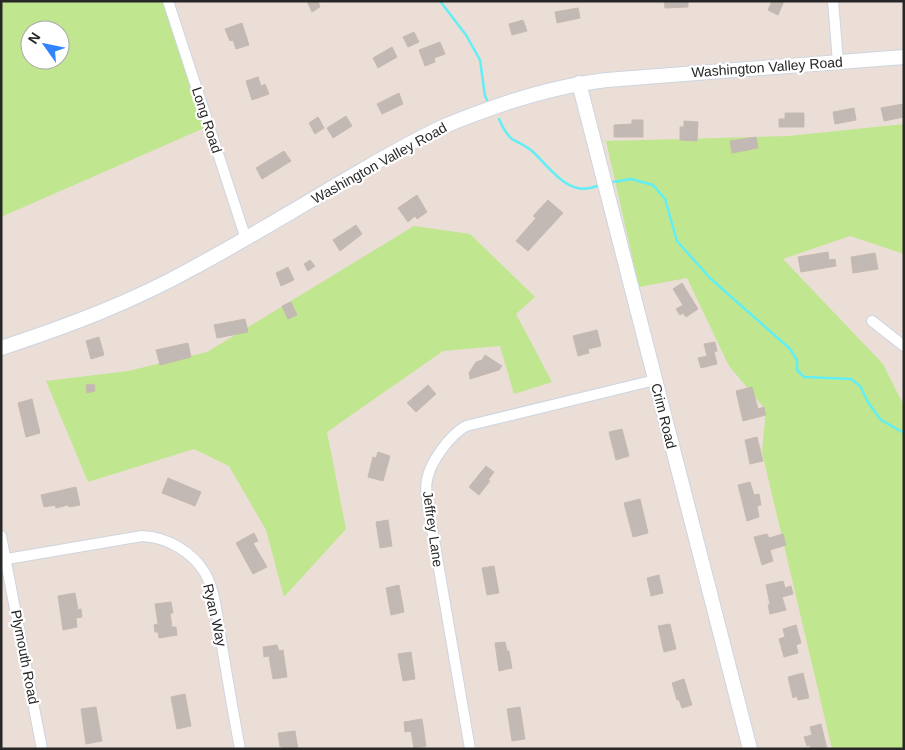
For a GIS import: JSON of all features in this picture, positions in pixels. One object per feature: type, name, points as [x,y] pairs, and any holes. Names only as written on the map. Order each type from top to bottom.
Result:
[{"type":"street","name":"Long Road","points":[[168,1],[246,239]]},
{"type":"street","points":[[833,1],[838,62]]},
{"type":"street","name":"Washington Valley Road","points":[[1,348],[53,331],[145,294],[246,239],[378,161],[446,125],[518,100],[578,83],[904,57]]},
{"type":"street","name":"Crim Road","points":[[578,83],[750,749]]},
{"type":"street","points":[[872,322],[904,346]]},
{"type":"street","name":"Jeffrey Lane","points":[[470,749],[428,505],[427,479],[430,469],[450,438],[466,426],[655,380]]},
{"type":"street","name":"Plymouth Road","points":[[1,536],[7,559],[42,749]]},
{"type":"street","name":"Ryan Way","points":[[7,559],[142,536],[164,540],[188,554],[204,573],[214,599],[240,749]]},
{"type":"green space","points":[[1,1],[168,1],[209,126],[1,217]]},
{"type":"green space","points":[[904,124],[904,254],[850,236],[783,259],[883,364],[904,406],[904,749],[832,749],[762,452],[766,410],[729,366],[687,278],[639,287],[606,141],[788,136]]},
{"type":"green space","points":[[414,226],[470,234],[535,297],[516,314],[552,382],[514,394],[500,346],[443,351],[327,432],[346,529],[284,597],[266,530],[229,466],[194,449],[88,482],[46,381],[128,371],[207,352]]},
{"type":"building","points":[[307,1],[318,1],[320,7],[312,12]]},
{"type":"building","points":[[664,1],[688,1],[688,7],[665,8]]},
{"type":"building","points":[[772,1],[784,1],[778,15],[768,10]]},
{"type":"building","points":[[578,8],[580,18],[557,23],[555,12]]},
{"type":"building","points":[[523,20],[527,31],[512,35],[509,24]]},
{"type":"building","points":[[242,23],[249,45],[236,49],[233,40],[230,41],[225,29]]},
{"type":"building","points":[[414,32],[419,42],[408,47],[403,37]]},
{"type":"building","points":[[440,42],[445,54],[434,58],[435,62],[425,66],[419,50]]},
{"type":"building","points":[[392,47],[397,57],[378,68],[373,58]]},
{"type":"building","points":[[258,77],[261,86],[265,84],[269,94],[252,100],[246,81]]},
{"type":"building","points":[[399,93],[403,104],[382,114],[377,104]]},
{"type":"building","points":[[903,104],[904,117],[884,121],[881,108]]},
{"type":"building","points":[[854,108],[856,120],[835,124],[833,112]]},
{"type":"building","points":[[785,113],[804,113],[804,127],[779,127],[779,119],[785,119]]},
{"type":"building","points":[[346,116],[352,126],[333,138],[327,128]]},
{"type":"building","points":[[318,117],[324,128],[315,134],[309,123]]},
{"type":"building","points":[[632,120],[643,120],[643,137],[614,137],[614,125],[632,124]]},
{"type":"building","points":[[684,121],[698,122],[697,141],[680,140],[680,127],[684,127]]},
{"type":"building","points":[[756,137],[758,148],[732,153],[730,141]]},
{"type":"building","points":[[284,151],[291,161],[262,179],[256,168]]},
{"type":"building","points":[[417,195],[427,212],[417,219],[415,216],[408,222],[398,208]]},
{"type":"building","points":[[548,200],[563,213],[528,251],[516,241],[536,218],[533,216]]},
{"type":"building","points":[[356,225],[362,234],[340,251],[333,240]]},
{"type":"building","points":[[828,252],[829,260],[835,259],[836,266],[801,272],[798,257]]},
{"type":"building","points":[[875,253],[878,269],[853,273],[851,257]]},
{"type":"building","points":[[310,260],[315,266],[308,271],[304,264]]},
{"type":"building","points":[[288,267],[294,280],[281,286],[276,273]]},
{"type":"building","points":[[682,283],[698,309],[686,317],[683,313],[680,315],[676,309],[683,305],[673,289]]},
{"type":"building","points":[[291,302],[297,315],[288,319],[282,306]]},
{"type":"building","points":[[245,319],[248,332],[217,338],[214,325]]},
{"type":"building","points":[[597,330],[601,346],[588,349],[589,353],[578,356],[573,336]]},
{"type":"building","points":[[99,337],[104,355],[91,359],[86,341]]},
{"type":"building","points":[[715,342],[717,351],[714,352],[717,364],[701,368],[698,358],[707,356],[704,344]]},
{"type":"building","points":[[188,343],[191,357],[160,365],[156,350]]},
{"type":"building","points":[[485,355],[502,366],[499,370],[470,379],[469,373],[476,362],[482,360]]},
{"type":"building","points":[[94,384],[95,391],[87,393],[86,385]]},
{"type":"building","points":[[428,385],[436,394],[416,412],[407,403]]},
{"type":"building","points":[[752,387],[758,409],[764,407],[766,415],[743,421],[736,391]]},
{"type":"building","points":[[32,399],[40,433],[26,437],[18,403]]},
{"type":"building","points":[[622,429],[629,456],[616,460],[609,432]]},
{"type":"building","points":[[757,437],[763,461],[750,464],[745,440]]},
{"type":"building","points":[[378,452],[390,456],[383,481],[368,477],[373,457],[376,458]]},
{"type":"building","points":[[486,466],[494,472],[488,480],[490,481],[479,495],[469,487]]},
{"type":"building","points":[[168,478],[201,492],[195,506],[162,493]]},
{"type":"building","points":[[750,482],[754,495],[759,494],[761,505],[757,506],[759,517],[747,521],[738,485]]},
{"type":"building","points":[[76,487],[80,505],[56,508],[55,505],[44,507],[41,495]]},
{"type":"building","points":[[640,499],[648,533],[633,537],[624,503]]},
{"type":"building","points":[[388,520],[392,546],[380,548],[376,522]]},
{"type":"building","points":[[254,533],[258,541],[253,543],[267,567],[253,574],[236,543]]},
{"type":"building","points":[[767,534],[769,538],[783,534],[786,545],[770,550],[773,561],[762,565],[754,537]]},
{"type":"building","points":[[494,566],[499,593],[487,595],[482,568]]},
{"type":"building","points":[[659,575],[663,593],[651,596],[647,578]]},
{"type":"building","points":[[783,581],[785,588],[791,586],[793,594],[782,597],[786,610],[770,614],[766,585]]},
{"type":"building","points":[[399,585],[404,612],[391,615],[386,588]]},
{"type":"building","points":[[75,593],[78,610],[81,609],[82,617],[76,618],[77,627],[63,630],[58,596]]},
{"type":"building","points":[[171,602],[173,613],[170,613],[172,627],[176,627],[177,635],[159,638],[158,632],[155,632],[154,625],[158,624],[155,604]]},
{"type":"building","points":[[670,624],[676,649],[664,652],[658,626]]},
{"type":"building","points":[[796,625],[801,643],[796,645],[798,653],[784,657],[779,639],[785,637],[783,629]]},
{"type":"building","points":[[505,642],[507,651],[509,651],[512,668],[499,671],[495,643]]},
{"type":"building","points":[[277,645],[279,651],[283,650],[287,677],[273,679],[269,656],[264,657],[263,647]]},
{"type":"building","points":[[411,652],[415,679],[403,681],[398,654]]},
{"type":"building","points":[[803,673],[809,698],[798,700],[797,696],[793,698],[788,677]]},
{"type":"building","points":[[684,679],[692,705],[682,708],[679,700],[677,700],[672,683]]},
{"type":"building","points":[[185,694],[191,726],[177,729],[171,697]]},
{"type":"building","points":[[96,707],[102,741],[86,744],[81,709]]},
{"type":"building","points":[[520,707],[525,739],[512,741],[507,709]]},
{"type":"building","points":[[422,719],[426,746],[414,748],[411,731],[405,732],[404,722]]},
{"type":"building","points":[[821,724],[827,749],[810,749],[810,745],[807,746],[804,737],[812,735],[810,727]]},
{"type":"building","points":[[295,731],[298,749],[283,749],[282,746],[280,747],[278,733]]},
{"type":"waterway","points":[[440,1],[466,35],[480,60],[487,100]]},
{"type":"waterway","points":[[499,119],[504,130],[512,139],[532,151],[553,173],[569,185],[587,189],[597,186]]},
{"type":"waterway","points":[[613,182],[631,179],[653,185],[665,199],[677,241],[710,278],[790,349],[797,360],[797,370],[804,377],[851,379],[860,386],[869,404],[881,420],[904,433]]}]
